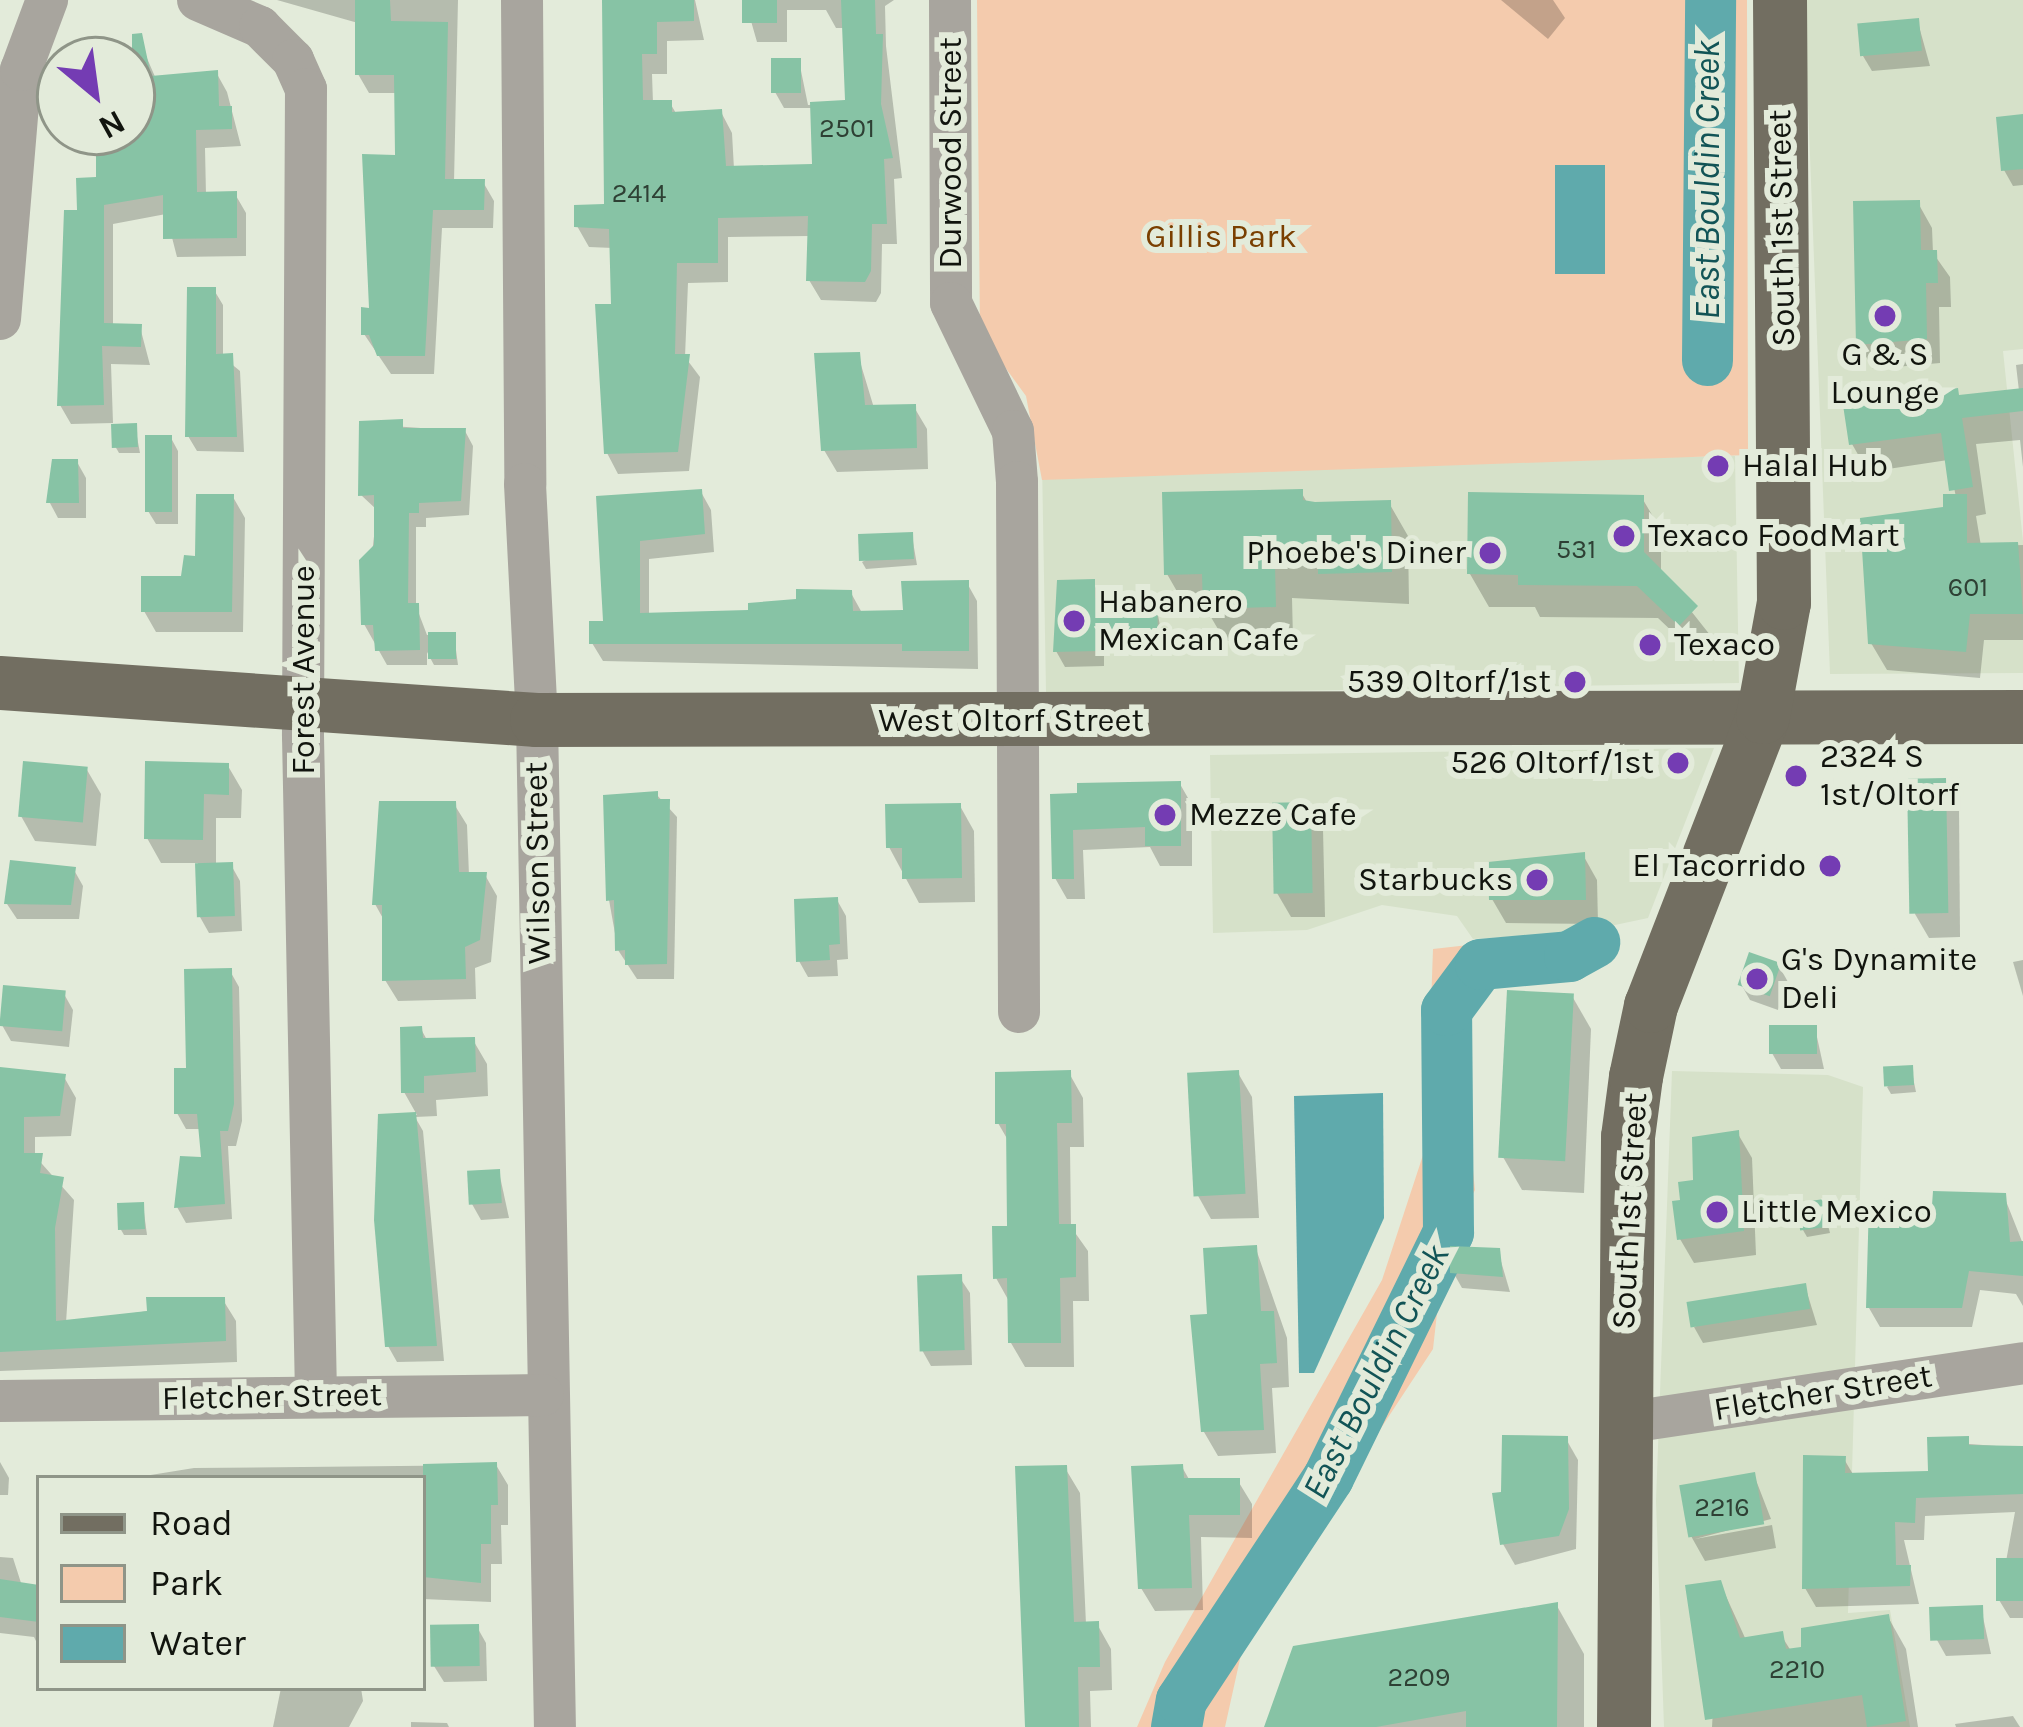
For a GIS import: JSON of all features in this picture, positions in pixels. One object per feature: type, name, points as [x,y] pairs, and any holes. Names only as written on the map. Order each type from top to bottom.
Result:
[{"type":"main road","name":"South 1st Street","points":[[1624,1727],[1623,1423],[1636,1077],[1717,714],[1778,661],[1785,550],[1780,0]]},
{"type":"main road","name":"West Oltorf Street","points":[[0,683],[537,720],[1015,723],[1717,714],[2023,717]]},
{"type":"street","points":[[0,319],[21,70],[46,0]]},
{"type":"street","name":"Forest Avenue","points":[[198,0],[260,27],[293,60],[306,89],[303,706],[316,1396]]},
{"type":"street","name":"Wilson Street","points":[[522,0],[525,484],[537,720],[544,1395],[555,1727]]},
{"type":"street","name":"Durwood Street","points":[[950,0],[952,303],[1013,431],[1019,1012]]},
{"type":"street","name":"Fletcher Street","points":[[1623,1423],[2023,1363]]},
{"type":"street","name":"Fletcher Street","points":[[0,1401],[544,1395]]},
{"type":"shaded area","points":[[1804,0],[2023,0],[2023,349],[2003,351],[2023,541],[2023,673],[1830,674]]},
{"type":"shaded area","points":[[1735,456],[1739,683],[1046,695],[1042,468]]},
{"type":"shaded area","points":[[1714,748],[1648,918],[1582,932],[1473,939],[1457,916],[1382,905],[1307,930],[1213,933],[1210,755]]},
{"type":"shaded area","points":[[1672,1071],[1828,1075],[1863,1087],[1848,1613],[1890,1610],[1910,1727],[1664,1727],[1656,1501]]},
{"type":"green space","name":"Gillis Park","points":[[977,0],[1747,0],[1748,455],[1042,480],[1026,396],[980,333]]},
{"type":"green space","points":[[1582,932],[1556,965],[1492,973],[1464,994],[1457,1015],[1475,1190],[1444,1251],[1433,1349],[1272,1594],[1242,1650],[1225,1727],[1137,1727],[1165,1662],[1382,1280],[1426,1146],[1433,949]]},
{"type":"water","points":[[1555,165],[1605,165],[1605,274],[1555,274]]},
{"type":"water","points":[[1383,1093],[1384,1218],[1314,1373],[1299,1373],[1294,1096]]},
{"type":"building","points":[[355,0],[390,0],[391,21],[448,22],[445,179],[485,179],[484,210],[433,210],[425,356],[377,356],[369,335],[361,335],[361,307],[369,308],[362,154],[395,155],[394,75],[355,75]]},
{"type":"building","points":[[602,0],[694,0],[694,21],[657,22],[657,54],[642,54],[643,100],[672,100],[672,112],[722,109],[726,166],[812,164],[810,102],[845,100],[841,0],[875,0],[876,34],[883,34],[881,104],[893,158],[884,159],[887,224],[872,224],[871,271],[865,282],[806,281],[808,216],[718,218],[718,263],[677,263],[675,354],[690,354],[678,452],[604,454],[595,304],[611,304],[609,229],[574,227],[574,205],[604,204]]},
{"type":"building","points":[[742,0],[777,0],[777,23],[742,23]]},
{"type":"building","points":[[1919,18],[1922,51],[1860,56],[1857,23]]},
{"type":"building","points":[[771,58],[801,58],[801,93],[771,93]]},
{"type":"building","points":[[218,70],[219,106],[232,106],[232,129],[196,130],[197,192],[237,191],[237,238],[163,239],[163,195],[104,205],[104,323],[142,324],[141,347],[102,346],[104,405],[57,406],[64,210],[77,210],[76,178],[96,177],[96,156],[156,156],[156,76]]},
{"type":"building","points":[[2023,114],[2023,169],[2001,171],[1996,117]]},
{"type":"building","points":[[1920,200],[1921,250],[1937,250],[1938,283],[1926,283],[1927,339],[1856,345],[1853,201]]},
{"type":"building","points":[[187,287],[216,287],[216,354],[233,353],[237,437],[185,437]]},
{"type":"building","points":[[860,352],[865,405],[916,404],[917,448],[821,451],[814,353]]},
{"type":"building","points":[[1958,388],[1959,395],[2023,388],[2023,411],[1962,418],[1973,487],[1949,491],[1941,433],[1849,445],[1843,405]]},
{"type":"building","points":[[403,419],[403,428],[466,428],[461,501],[419,503],[419,513],[409,513],[408,603],[419,603],[420,650],[375,651],[373,625],[361,625],[359,560],[374,545],[374,495],[358,496],[359,421]]},
{"type":"building","points":[[137,423],[138,447],[112,448],[111,424]]},
{"type":"building","points":[[145,435],[172,435],[172,512],[145,512]]},
{"type":"building","points":[[52,459],[78,459],[79,503],[46,503]]},
{"type":"building","points":[[702,489],[705,534],[640,541],[640,613],[748,610],[748,603],[796,599],[796,589],[852,590],[853,611],[903,610],[901,581],[969,580],[969,651],[902,651],[902,644],[589,644],[589,621],[603,621],[596,496]]},
{"type":"building","points":[[1303,489],[1303,500],[1315,502],[1391,500],[1392,572],[1318,574],[1318,565],[1275,566],[1276,607],[1203,609],[1202,574],[1164,575],[1162,492]]},
{"type":"building","points":[[1468,492],[1644,495],[1644,552],[1698,606],[1679,626],[1637,586],[1518,585],[1518,575],[1467,574]]},
{"type":"building","points":[[196,494],[234,494],[232,612],[141,612],[141,576],[181,576],[184,555],[195,556]]},
{"type":"building","points":[[1943,494],[1967,494],[1967,543],[2018,542],[2023,614],[1970,614],[1966,652],[1868,644],[1860,518],[1943,507]]},
{"type":"building","points":[[913,532],[914,559],[859,561],[858,534]]},
{"type":"building","points":[[1095,579],[1095,598],[1157,597],[1158,636],[1096,637],[1096,651],[1053,652],[1057,580]]},
{"type":"building","points":[[428,632],[456,632],[456,659],[428,659]]},
{"type":"building","points":[[23,761],[88,767],[83,822],[18,817]]},
{"type":"building","points":[[145,761],[229,763],[229,795],[204,794],[203,840],[144,839]]},
{"type":"building","points":[[1946,778],[1948,913],[1909,914],[1907,779]]},
{"type":"building","points":[[1181,781],[1181,846],[1145,846],[1145,827],[1073,830],[1074,879],[1052,879],[1050,794],[1077,793],[1077,783]]},
{"type":"building","points":[[658,791],[658,799],[670,799],[667,964],[625,965],[625,950],[615,951],[614,900],[606,901],[603,795]]},
{"type":"building","points":[[379,801],[456,801],[459,872],[487,872],[480,940],[465,947],[466,979],[382,981],[382,905],[372,905]]},
{"type":"building","points":[[1311,802],[1313,893],[1274,894],[1272,803]]},
{"type":"building","points":[[961,803],[962,878],[902,879],[902,848],[886,848],[885,804]]},
{"type":"building","name":"Starbucks","points":[[1585,852],[1586,900],[1489,900],[1488,862]]},
{"type":"building","points":[[10,860],[76,867],[71,905],[4,904]]},
{"type":"building","points":[[233,862],[235,916],[197,917],[195,863]]},
{"type":"building","points":[[838,897],[840,944],[829,945],[830,960],[796,962],[794,899]]},
{"type":"building","name":"G's Dynamite Deli","points":[[1749,952],[1781,963],[1770,996],[1738,985]]},
{"type":"building","points":[[232,968],[234,1104],[228,1131],[220,1131],[225,1204],[174,1208],[180,1156],[201,1157],[197,1114],[174,1114],[174,1068],[186,1068],[184,969]]},
{"type":"building","points":[[3,985],[66,990],[62,1031],[0,1026]]},
{"type":"building","points":[[1507,990],[1574,994],[1565,1161],[1498,1158]]},
{"type":"building","points":[[1769,1025],[1817,1025],[1817,1054],[1769,1054]]},
{"type":"building","points":[[422,1026],[423,1038],[475,1037],[476,1072],[424,1076],[424,1093],[401,1093],[400,1027]]},
{"type":"building","points":[[1913,1065],[1914,1085],[1884,1087],[1883,1067]]},
{"type":"building","points":[[0,1067],[66,1074],[60,1116],[24,1117],[24,1153],[43,1153],[40,1173],[64,1177],[55,1228],[56,1321],[147,1311],[146,1297],[225,1297],[226,1341],[0,1352]]},
{"type":"building","points":[[1071,1070],[1072,1123],[1057,1123],[1059,1224],[1076,1224],[1076,1277],[1060,1278],[1061,1343],[1008,1343],[1007,1278],[993,1279],[992,1226],[1007,1226],[1006,1124],[995,1124],[995,1072]]},
{"type":"building","points":[[1239,1070],[1245,1194],[1194,1197],[1187,1073]]},
{"type":"building","points":[[416,1112],[437,1346],[385,1347],[374,1220],[378,1114]]},
{"type":"building","points":[[1739,1130],[1744,1231],[1677,1240],[1672,1201],[1680,1200],[1678,1182],[1693,1180],[1692,1137]]},
{"type":"building","points":[[500,1169],[502,1203],[469,1205],[467,1171]]},
{"type":"building","points":[[1933,1191],[2006,1193],[2010,1242],[2023,1241],[2023,1276],[1969,1271],[1962,1308],[1866,1308],[1869,1202],[1932,1205]]},
{"type":"building","points":[[1824,1199],[1828,1227],[1800,1231],[1796,1203]]},
{"type":"building","points":[[144,1202],[145,1229],[118,1230],[117,1203]]},
{"type":"building","points":[[1257,1245],[1261,1311],[1274,1311],[1277,1363],[1260,1364],[1264,1430],[1201,1432],[1190,1315],[1207,1314],[1203,1248]]},
{"type":"building","points":[[1450,1246],[1500,1248],[1503,1277],[1450,1273]]},
{"type":"building","points":[[962,1274],[965,1350],[920,1352],[917,1276]]},
{"type":"building","points":[[1806,1283],[1810,1309],[1691,1328],[1686,1302]]},
{"type":"building","points":[[1502,1435],[1568,1436],[1569,1509],[1559,1536],[1500,1545],[1492,1493],[1501,1492]]},
{"type":"building","points":[[1969,1436],[1969,1445],[2023,1446],[2023,1494],[1916,1498],[1915,1523],[1895,1522],[1896,1565],[1911,1565],[1910,1586],[1802,1589],[1803,1455],[1846,1456],[1845,1473],[1928,1471],[1927,1437]]},
{"type":"building","points":[[497,1462],[498,1505],[491,1505],[491,1544],[481,1544],[481,1583],[426,1577],[423,1464]]},
{"type":"building","points":[[1183,1464],[1184,1478],[1240,1478],[1240,1515],[1189,1515],[1192,1588],[1138,1589],[1131,1466]]},
{"type":"building","points":[[1067,1465],[1074,1622],[1099,1621],[1100,1667],[1078,1667],[1079,1727],[1025,1727],[1015,1466]]},
{"type":"building","points":[[1755,1472],[1764,1524],[1688,1538],[1679,1485]]},
{"type":"building","points":[[1996,1558],[2023,1558],[2023,1601],[1996,1601]]},
{"type":"building","points":[[0,1579],[36,1585],[36,1622],[0,1617]]},
{"type":"building","points":[[1721,1580],[1740,1638],[1783,1631],[1786,1649],[1801,1647],[1801,1628],[1889,1614],[1906,1721],[1867,1727],[1862,1695],[1705,1720],[1685,1585]]},
{"type":"building","points":[[1558,1602],[1557,1727],[1466,1727],[1466,1711],[1376,1727],[1264,1727],[1293,1646]]},
{"type":"building","points":[[1983,1605],[1984,1639],[1930,1641],[1929,1607]]},
{"type":"building","points":[[479,1624],[480,1666],[431,1667],[430,1625]]},
{"type":"waterway","name":"East Bouldin Creek","points":[[1707,360],[1710,0]]},
{"type":"waterway","name":"East Bouldin Creek","points":[[1176,1727],[1181,1700],[1328,1477],[1448,1232],[1446,1010],[1480,964],[1569,956],[1594,942]]},
{"type":"place","name":"G & S Lounge","points":[[1885,316]]},
{"type":"place","name":"Halal Hub","points":[[1718,466]]},
{"type":"place","name":"Texaco FoodMart","points":[[1624,536]]},
{"type":"place","name":"Phoebe's Diner","points":[[1490,553]]},
{"type":"place","name":"Habanero Mexican Cafe","points":[[1074,621]]},
{"type":"place","name":"Texaco","points":[[1650,645]]},
{"type":"place","name":"539 Oltorf/1st","points":[[1575,682]]},
{"type":"place","name":"526 Oltorf/1st","points":[[1678,763]]},
{"type":"place","name":"2324 S 1st/Oltorf","points":[[1796,776]]},
{"type":"place","name":"Mezze Cafe","points":[[1165,815]]},
{"type":"place","name":"El Tacorrido","points":[[1830,866]]},
{"type":"place","name":"Starbucks","points":[[1537,880]]},
{"type":"place","name":"G's Dynamite Deli","points":[[1757,979]]},
{"type":"place","name":"Little Mexico","points":[[1717,1212]]}]
